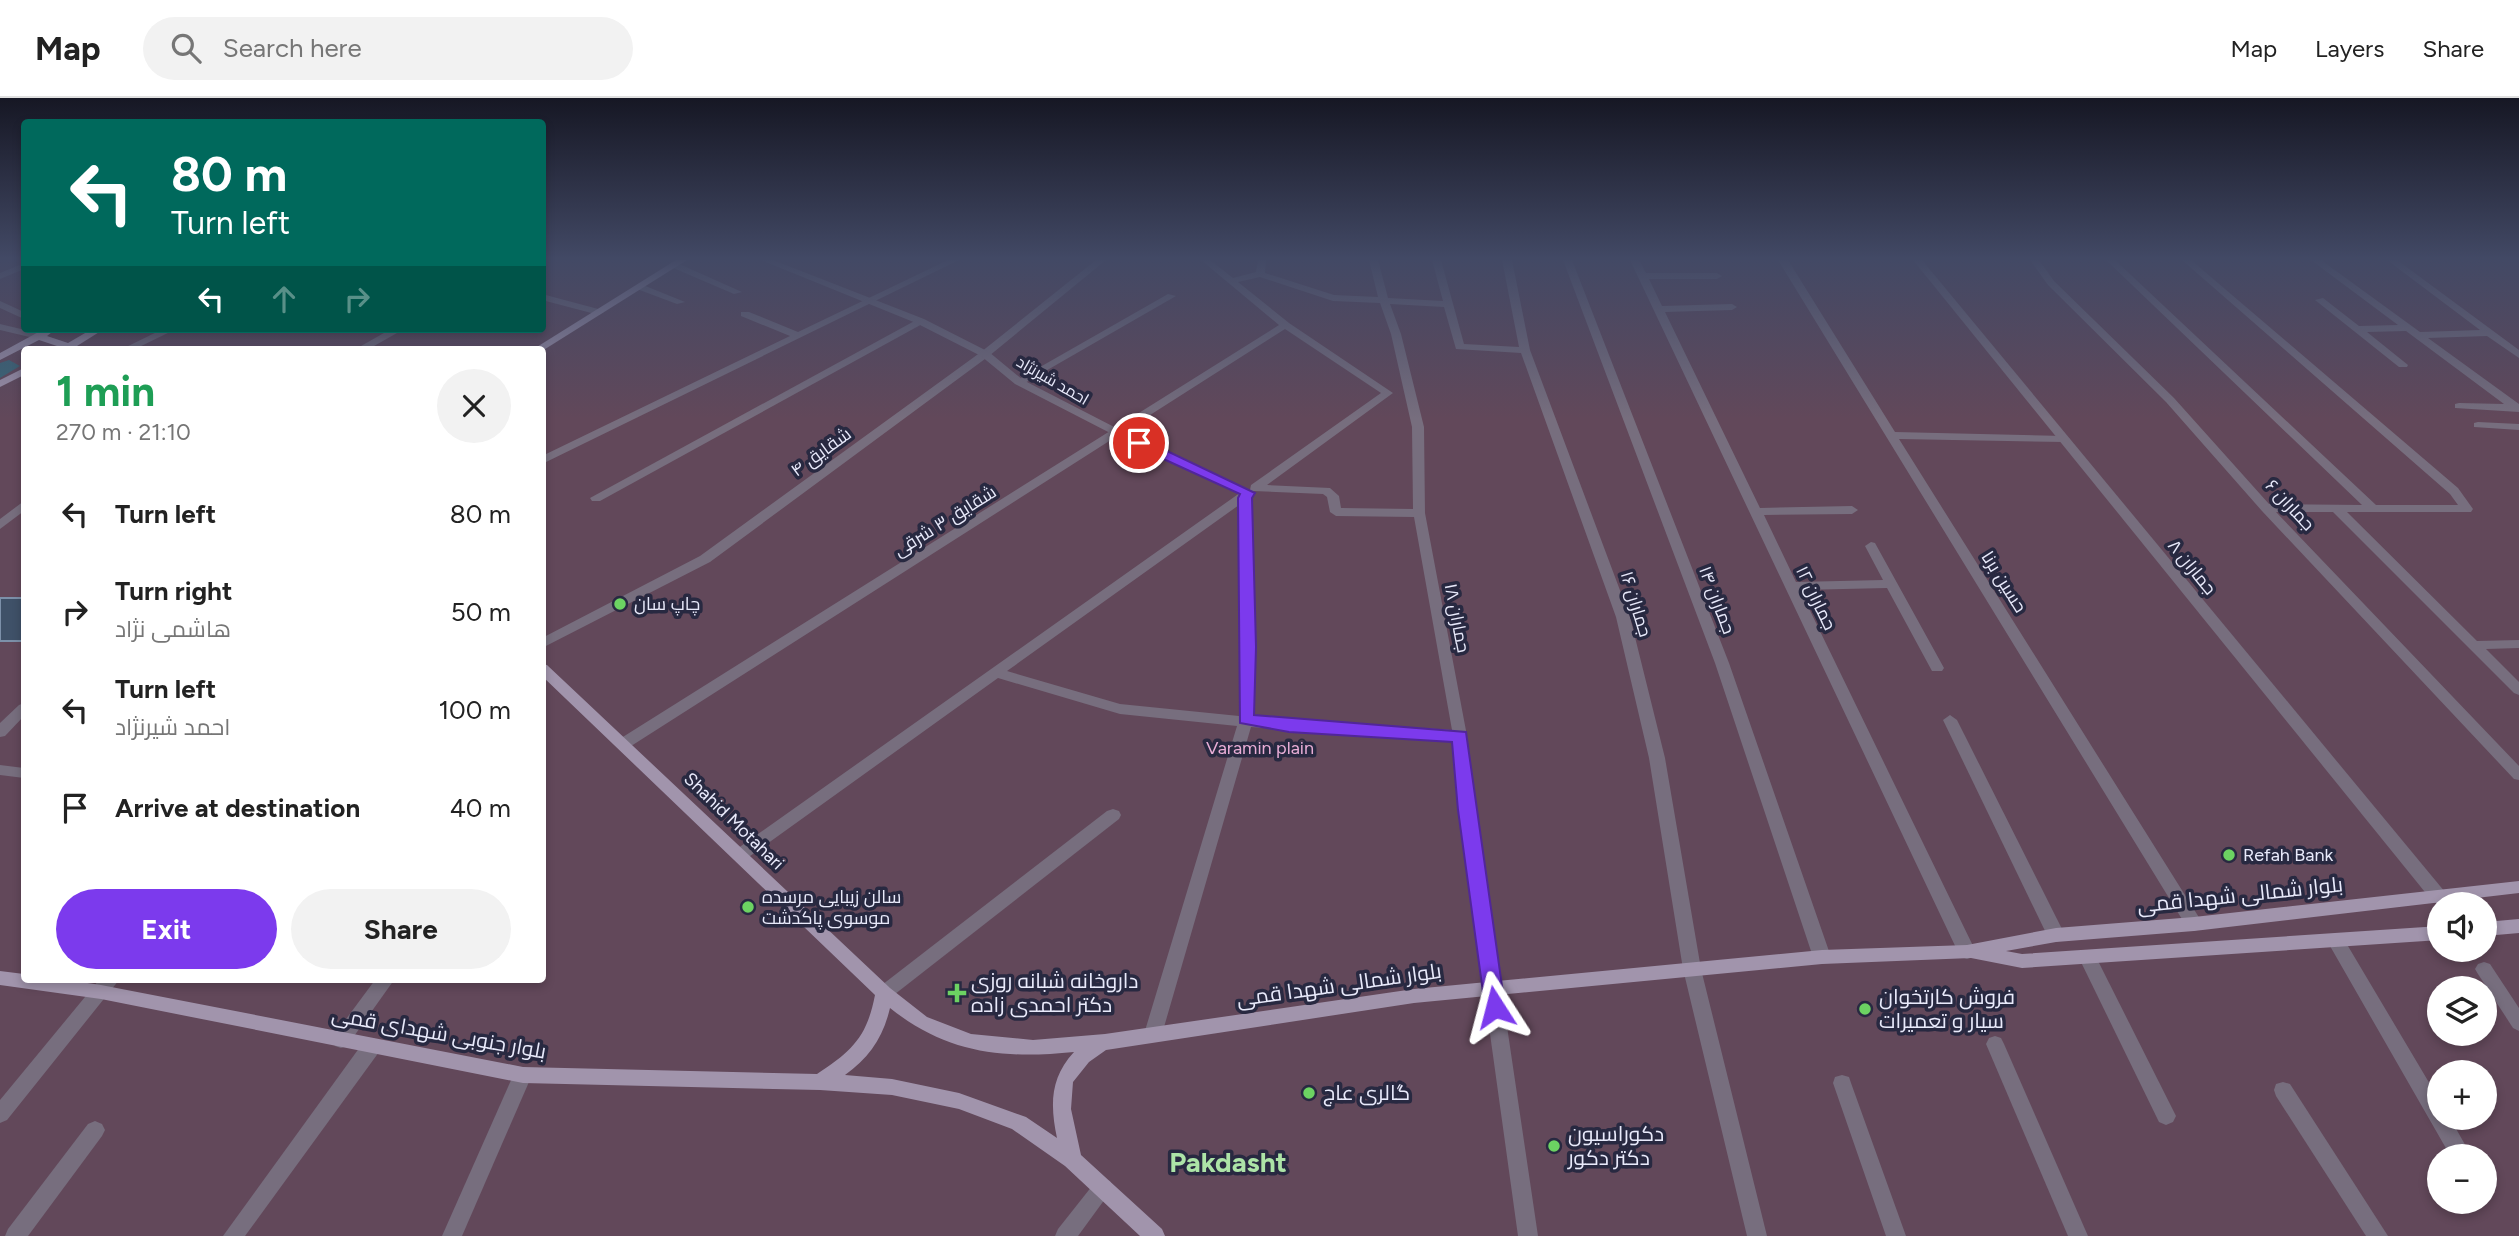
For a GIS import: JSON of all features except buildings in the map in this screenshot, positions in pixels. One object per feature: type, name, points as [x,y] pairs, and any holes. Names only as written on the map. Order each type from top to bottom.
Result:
[{"type":"main road","points":[[544,346],[597,313]]},
{"type":"main road","points":[[0,357],[36,333]]},
{"type":"main road","points":[[39,333],[64,346]]},
{"type":"main road","points":[[74,346],[93,333]]},
{"type":"main road","points":[[0,384],[21,373]]},
{"type":"main road","name":"Shahid Motahari","points":[[546,672],[884,993],[921,1022],[970,1042]]},
{"type":"main road","name":"بلوار شمالی شهدا قمی","points":[[2483,892],[2519,887]]},
{"type":"main road","name":"بلوار شمالی شهدا قمی","points":[[970,1042],[1033,1048],[1105,1042],[1414,996],[1822,957],[1967,952],[2056,935],[2194,924],[2427,899]]},
{"type":"main road","points":[[2497,928],[2519,926]]},
{"type":"main road","name":"بلوار شمالی شهدا قمی","points":[[1967,952],[2022,961],[2427,934]]},
{"type":"main road","name":"بلوار جنوبی شهدای قمی","points":[[0,978],[21,980]]},
{"type":"main road","name":"بلوار جنوبی شهدای قمی","points":[[66,983],[105,986],[341,1040],[523,1075],[820,1082],[892,1087],[959,1101],[1019,1122],[1072,1160]]},
{"type":"main road","points":[[820,1082],[859,1056],[873,1037],[881,1018],[884,993]]},
{"type":"main road","points":[[1105,1042],[1083,1054],[1060,1088],[1059,1109],[1072,1160],[1155,1236]]},
{"type":"street","points":[[546,459],[845,313]]},
{"type":"street","name":"احمد شیرنژاد","points":[[899,313],[985,354],[1019,382],[1118,433],[1249,493]]},
{"type":"street","name":"شقایق ۴","points":[[546,642],[705,559],[985,354],[1035,313]]},
{"type":"street","points":[[1019,382],[1141,313]]},
{"type":"street","points":[[1270,313],[1388,393]]},
{"type":"street","name":"جماران ۱۸","points":[[1388,313],[1396,334],[1418,427],[1419,513],[1460,736],[1467,810],[1528,1236]]},
{"type":"street","points":[[1450,313],[1460,347],[1525,350]]},
{"type":"street","name":"جماران ۱۶","points":[[1518,313],[1525,350],[1623,617],[1657,758],[1692,969],[1757,1236]]},
{"type":"street","name":"جماران ۱۴","points":[[1587,313],[1722,663],[1822,957]]},
{"type":"street","name":"جماران ۱۲","points":[[1661,313],[1967,952]]},
{"type":"street","name":"حسین برنا","points":[[1816,313],[2194,924]]},
{"type":"street","name":"جماران ۸","points":[[1961,313],[2434,892]]},
{"type":"street","name":"جماران ۶","points":[[2083,313],[2171,400],[2266,508],[2519,775]]},
{"type":"street","points":[[2166,313],[2374,510]]},
{"type":"street","points":[[2248,313],[2454,491],[2467,509],[2266,508]]},
{"type":"street","points":[[2337,313],[2403,365]]},
{"type":"street","points":[[2389,313],[2518,408]]},
{"type":"street","points":[[2463,313],[2519,355]]},
{"type":"street","points":[[744,314],[797,335]]},
{"type":"street","points":[[596,498],[920,321]]},
{"type":"street","name":"شقایق ۳ شرقی","points":[[623,744],[1285,325]]},
{"type":"street","points":[[0,327],[21,330]]},
{"type":"street","points":[[2357,329],[2409,328]]},
{"type":"street","points":[[134,346],[162,333]]},
{"type":"street","points":[[366,346],[391,333]]},
{"type":"street","points":[[2418,335],[2490,333]]},
{"type":"street","points":[[740,855],[1388,393],[1411,392]]},
{"type":"street","points":[[2459,406],[2518,408]]},
{"type":"street","points":[[2478,425],[2519,427]]},
{"type":"street","points":[[1893,435],[2064,439]]},
{"type":"street","points":[[1249,493],[1326,491],[1334,496],[1336,512],[1419,513]]},
{"type":"street","points":[[1153,1034],[1246,719],[1249,493]]},
{"type":"street","points":[[0,525],[21,508]]},
{"type":"street","points":[[2337,509],[2519,690]]},
{"type":"street","points":[[1755,512],[1852,510]]},
{"type":"street","points":[[1871,546],[1937,668]]},
{"type":"street","points":[[1791,586],[1892,584]]},
{"type":"street","points":[[2474,645],[2519,644]]},
{"type":"street","points":[[997,673],[1120,709],[1246,719],[1289,726],[1460,736]]},
{"type":"street","points":[[0,732],[21,711]]},
{"type":"street","points":[[1950,720],[2056,935]]},
{"type":"street","points":[[0,770],[21,773]]},
{"type":"street","points":[[884,993],[1113,815]]},
{"type":"street","points":[[2336,941],[2454,1144]]},
{"type":"street","points":[[2088,958],[2166,1116]]},
{"type":"street","points":[[2484,968],[2519,1023]]},
{"type":"street","points":[[341,1040],[383,983]]},
{"type":"street","points":[[0,1114],[105,986]]},
{"type":"street","points":[[1995,1044],[2078,1236]]},
{"type":"street","points":[[233,1236],[372,1046]]},
{"type":"street","points":[[452,1236],[523,1075]]},
{"type":"street","points":[[1842,1083],[1896,1236]]},
{"type":"street","points":[[2283,1090],[2378,1236]]},
{"type":"street","points":[[15,1236],[95,1130]]},
{"type":"street","points":[[1065,1236],[1102,1188]]},
{"type":"green space","name":"Varamin plain","points":[[0,313],[21,313],[21,333],[546,333],[546,313],[2519,313],[2519,1236],[0,1236]]},
{"type":"waterway","points":[[0,372],[9,366]]},
{"type":"place","name":"چاپ سان","points":[[620,604]]},
{"type":"place","name":"Refah Bank","points":[[2229,855]]},
{"type":"place","name":"سالن زیبایی مرسده موسوی پاکدشت","points":[[748,907]]},
{"type":"place","name":"داروخانه شبانه روزی دکتر احمدی زاده","points":[[957,993]]},
{"type":"place","name":"فروش کارتخوان سیار و تعمیرات","points":[[1865,1009]]},
{"type":"place","name":"گالری عاج","points":[[1309,1093]]},
{"type":"place","name":"دکوراسیون دکتر دکور","points":[[1554,1146]]},
{"type":"district","name":"Pakdasht","points":[[1228,1162]]},
{"type":"route","points":[[1139,443],[1248,493],[1245,498],[1249,647],[1246,719],[1289,726],[1460,736],[1467,810],[1495,1007]]}]
